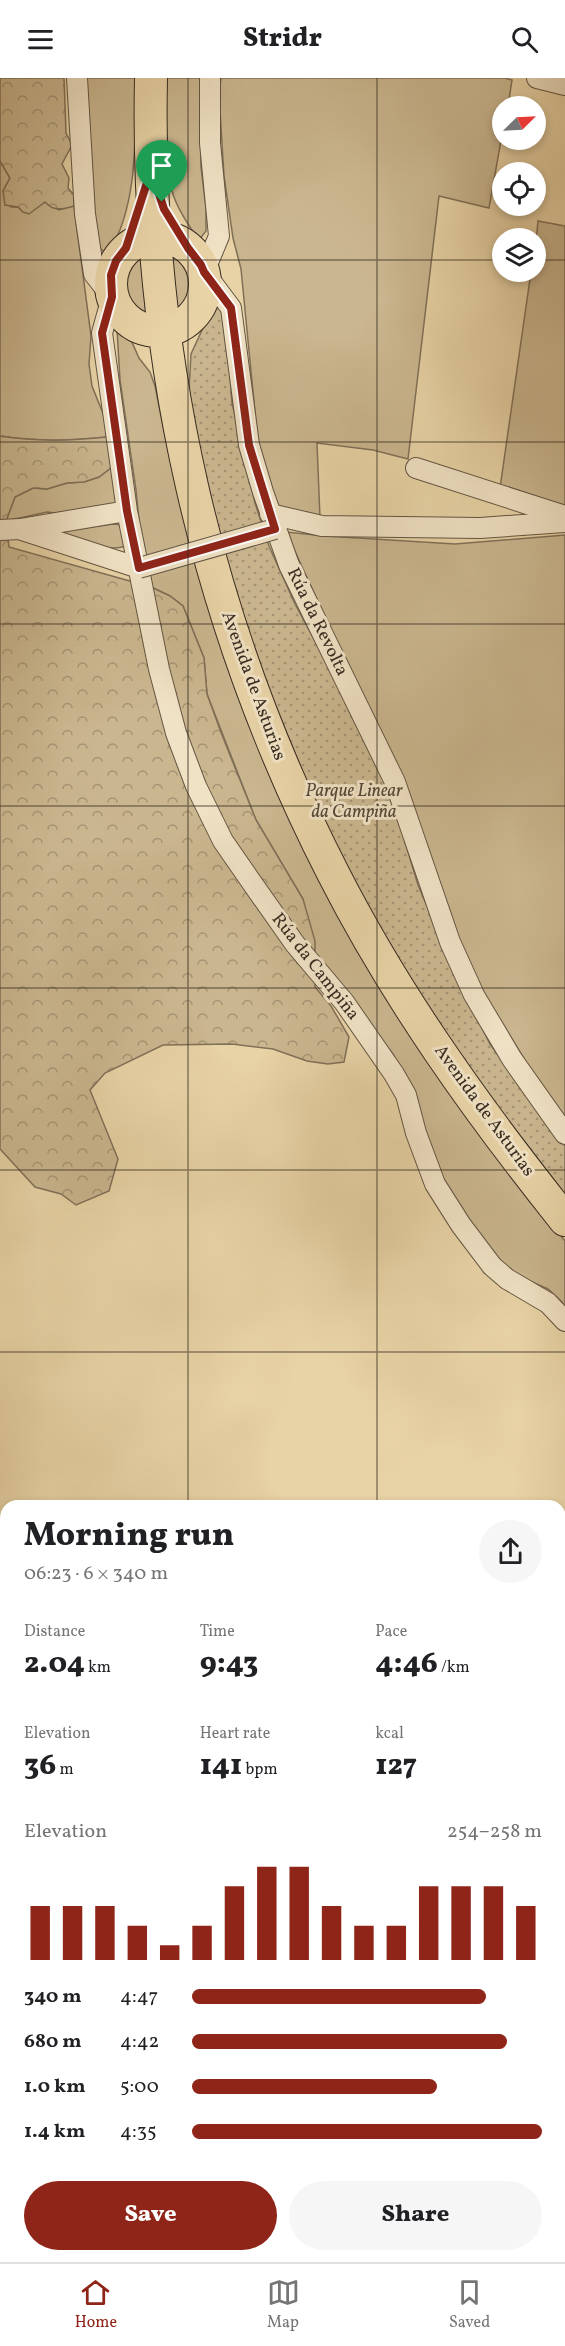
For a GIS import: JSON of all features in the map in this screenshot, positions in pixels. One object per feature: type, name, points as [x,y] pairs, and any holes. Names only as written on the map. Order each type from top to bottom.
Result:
[{"type":"main road","points":[[151,78],[151,170],[140,242],[174,327],[171,380]]},
{"type":"main road","points":[[151,170],[164,209],[196,260],[205,290],[200,306],[174,327],[143,329],[119,312],[112,297],[111,275],[116,261],[140,242],[179,242],[196,260]]},
{"type":"main road","points":[[133,324],[171,380]]},
{"type":"main road","name":"Avenida de Asturias","points":[[171,380],[199,520],[214,576],[250,683],[306,819],[366,933],[402,994],[471,1096],[565,1220]]},
{"type":"street","points":[[77,78],[86,214],[94,274],[112,297]]},
{"type":"street","points":[[196,260],[219,236],[210,143],[210,78]]},
{"type":"street","points":[[537,78],[565,85]]},
{"type":"street","name":"Rúa da Revolta","points":[[196,260],[231,308],[249,445],[272,521],[289,564],[395,783],[450,942],[474,995],[512,1059],[565,1134]]},
{"type":"street","name":"Rúa da Campiña","points":[[112,297],[102,333],[127,511],[159,669],[176,734],[196,786],[223,841],[295,944],[344,1002],[394,1074],[406,1095],[416,1133],[435,1184],[460,1225],[500,1272],[524,1290],[548,1303],[565,1321]]},
{"type":"street","points":[[416,468],[565,516]]},
{"type":"street","points":[[0,530],[20,529],[127,511]]},
{"type":"street","points":[[20,529],[139,568],[272,521],[322,526],[480,528],[565,522]]},
{"type":"green space","points":[[0,78],[64,78],[66,133],[72,145],[62,164],[69,178],[68,188],[74,195],[74,206],[62,209],[45,202],[29,214],[18,207],[5,205],[3,191],[10,178],[0,161]]},
{"type":"green space","points":[[86,78],[136,78],[135,145],[130,190],[119,233],[109,252],[104,252],[100,248],[94,211]]},
{"type":"green space","points":[[167,78],[200,78],[201,167],[206,231],[199,240],[187,223],[172,191],[168,165]]},
{"type":"green space","points":[[221,78],[505,78],[512,80],[510,96],[492,96],[492,150],[499,150],[497,162],[492,162],[492,191],[489,208],[439,196],[408,459],[373,450],[317,443],[320,518],[281,509],[272,494],[259,453],[241,269],[233,238],[224,176],[219,94]]},
{"type":"green space","points":[[0,161],[10,178],[3,191],[11,207],[18,207],[23,212],[45,202],[59,210],[74,206],[91,336],[89,364],[92,386],[104,416],[107,437],[54,440],[0,436]]},
{"type":"green space","points":[[538,221],[565,226],[565,505],[500,488],[530,282],[546,282],[546,228],[537,228]]},
{"type":"green space","points":[[170,250],[184,262],[191,279],[188,297],[184,305],[176,310]]},
{"type":"green space","points":[[141,254],[146,313],[132,301],[125,284],[128,267]]},
{"type":"green space","name":"Parque Linear da Campiña","points":[[215,302],[221,304],[227,335],[232,403],[255,503],[269,546],[295,604],[352,709],[390,792],[418,885],[459,981],[490,1044],[565,1146],[565,1194],[437,1028],[379,929],[325,826],[267,685],[233,585],[208,495],[189,390],[191,354]]},
{"type":"green space","points":[[117,329],[127,331],[139,358],[150,372],[155,386],[168,450],[200,576],[509,1169],[565,1241],[565,1308],[548,1289],[518,1276],[488,1254],[438,1175],[401,1070],[393,1054],[315,958],[303,899],[256,820],[207,694],[204,658],[183,606],[170,596],[151,587],[142,551],[136,490],[120,380]]},
{"type":"green space","points":[[0,436],[54,440],[107,437],[116,464],[99,477],[47,489],[33,488],[15,497],[6,521],[9,547],[151,587],[170,596],[183,606],[204,658],[207,694],[256,820],[303,899],[315,941],[315,987],[331,1006],[349,1037],[344,1062],[328,1064],[307,1061],[273,1049],[232,1044],[163,1045],[105,1073],[90,1090],[118,1159],[109,1191],[76,1205],[61,1194],[35,1187],[0,1149]]},
{"type":"green space","points":[[116,464],[117,506],[72,515],[47,512],[6,521],[15,497],[33,488],[47,489],[67,483],[84,482],[99,477]]},
{"type":"green space","points":[[113,524],[122,525],[126,546],[109,548],[55,532]]},
{"type":"green space","points":[[286,532],[455,544],[565,535],[565,1117],[541,1086],[471,973],[334,636]]},
{"type":"route","points":[[151,170],[162,202],[188,248],[231,308],[249,445],[275,529],[139,568],[127,511],[102,333],[112,297],[111,275],[116,261],[126,248],[151,170]]}]
